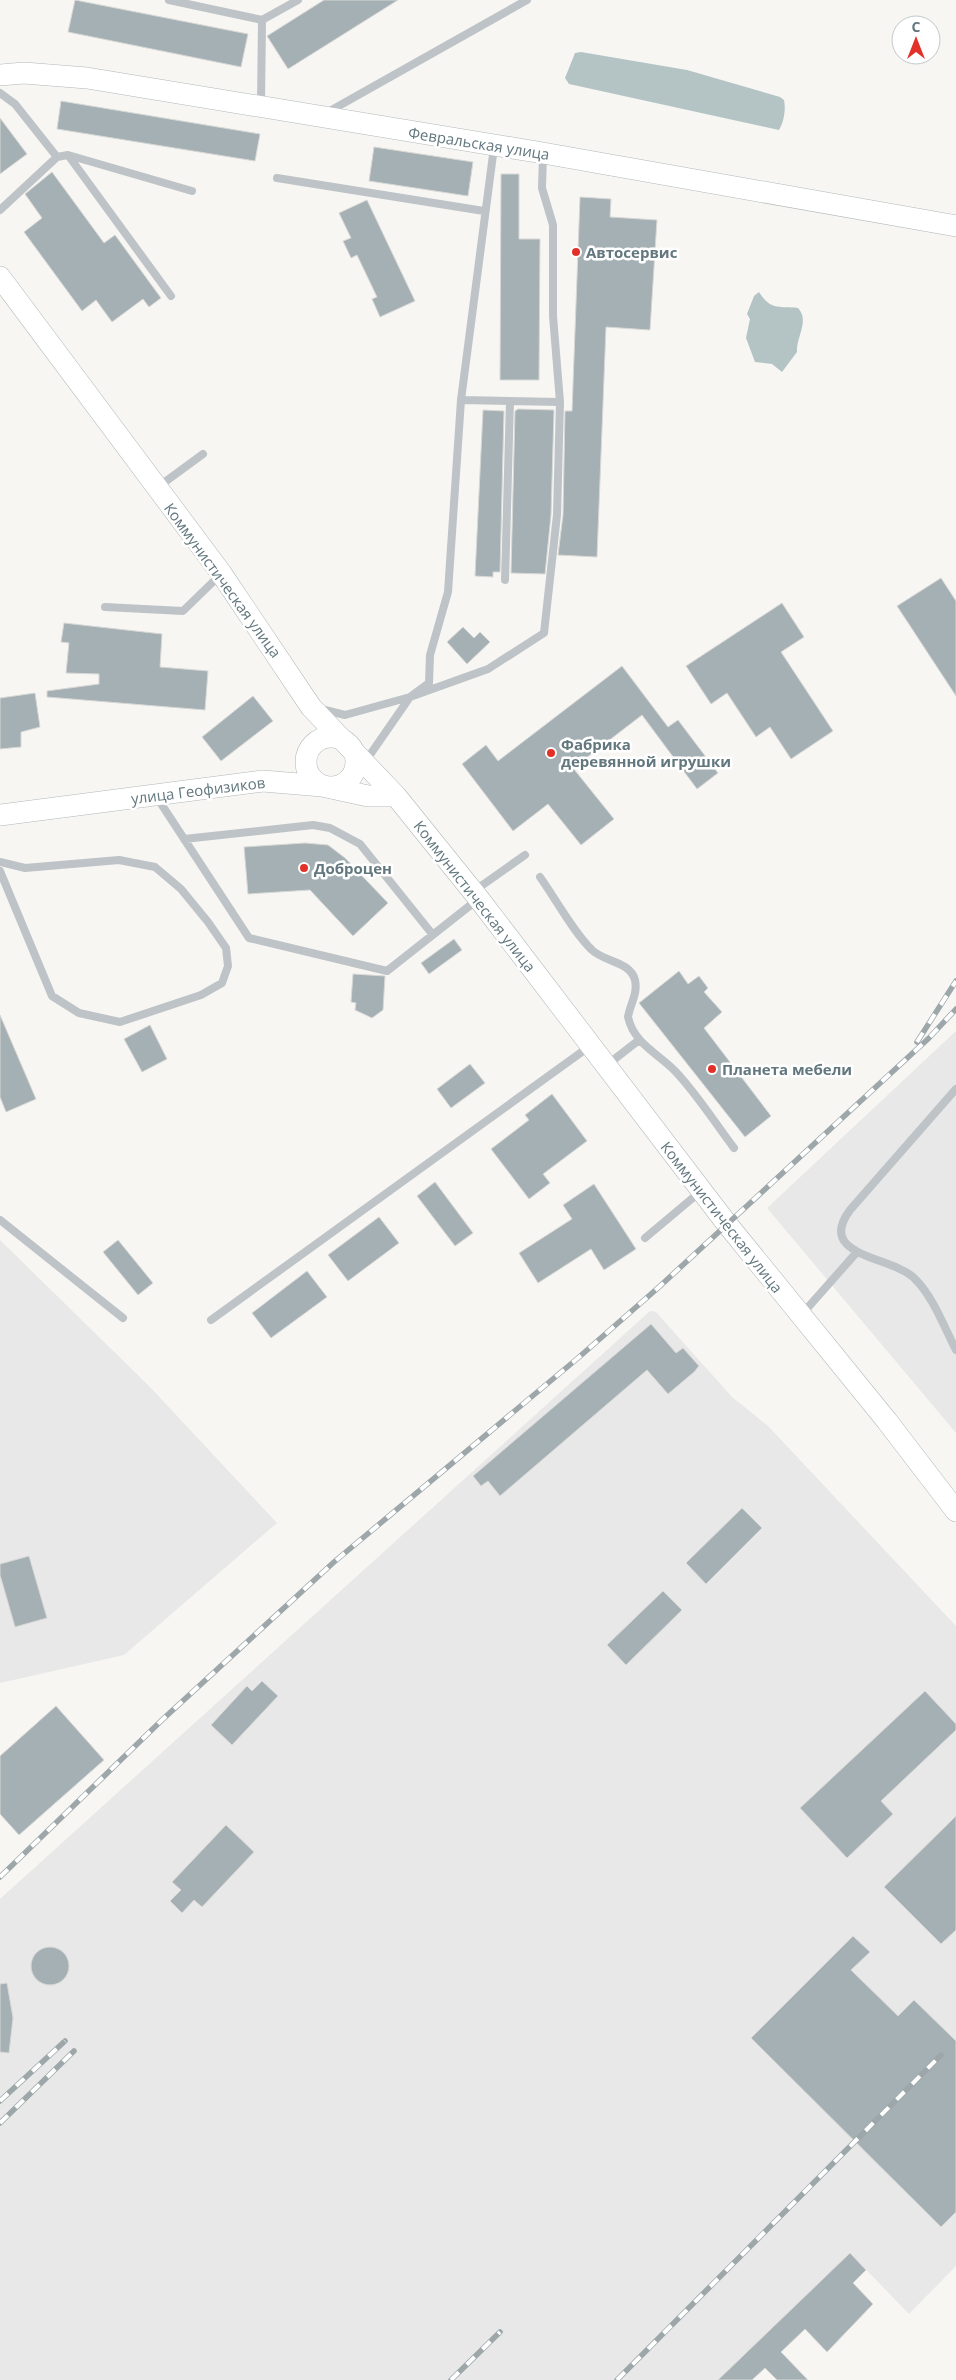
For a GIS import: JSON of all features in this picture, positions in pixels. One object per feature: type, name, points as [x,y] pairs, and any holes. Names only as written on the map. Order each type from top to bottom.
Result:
[{"type":"main road","name":"Февральская улица","points":[[0,75],[24,73],[87,78],[543,153],[956,226]]},
{"type":"main road","name":"Коммунистическая улица","points":[[3,288],[221,573],[311,707],[396,796],[476,895],[701,1190],[800,1316],[887,1421],[956,1511]]},
{"type":"main road","points":[[263,781],[293,767],[308,750],[315,742],[330,736],[338,738],[348,745],[355,754],[356,762],[351,777],[338,786],[322,786],[308,774],[305,759],[308,750],[315,732],[311,707]]},
{"type":"main road","name":"улица Геофизиков","points":[[0,815],[263,781],[322,786],[368,796],[396,796]]},
{"type":"lane","points":[[169,0],[262,20],[298,0]]},
{"type":"lane","points":[[320,117],[527,0]]},
{"type":"lane","points":[[260,106],[262,20]]},
{"type":"lane","points":[[0,93],[15,104],[58,157]]},
{"type":"lane","points":[[364,764],[410,697],[429,683],[430,654],[448,592],[461,400],[494,145]]},
{"type":"lane","points":[[311,707],[345,715],[410,697],[488,669],[544,633],[557,515],[560,402],[553,316],[553,226],[542,188],[543,153]]},
{"type":"lane","points":[[68,155],[171,296]]},
{"type":"lane","points":[[0,210],[58,157],[68,155],[192,191]]},
{"type":"lane","points":[[277,178],[484,211]]},
{"type":"lane","points":[[461,400],[560,402]]},
{"type":"lane","points":[[505,580],[510,401]]},
{"type":"lane","points":[[156,488],[203,454]]},
{"type":"lane","points":[[105,607],[183,610],[221,573]]},
{"type":"lane","points":[[155,795],[249,938],[387,971],[433,935],[476,895],[525,855]]},
{"type":"lane","points":[[184,839],[312,825],[330,828],[360,844],[433,935]]},
{"type":"lane","points":[[0,862],[25,868],[119,860],[155,867],[180,889],[208,922],[226,948],[228,966],[222,983],[201,995],[120,1022],[79,1013],[52,996],[0,872]]},
{"type":"lane","points":[[540,877],[592,950],[626,967],[632,974],[635,980],[635,997],[628,1017],[633,1032],[650,1052],[675,1071],[734,1148]]},
{"type":"lane","points":[[606,1066],[639,1040]]},
{"type":"lane","points":[[211,1320],[591,1045]]},
{"type":"lane","points":[[956,1089],[844,1218],[842,1236],[846,1245],[857,1252],[904,1269],[915,1279],[932,1304],[956,1350]]},
{"type":"lane","points":[[645,1238],[701,1190]]},
{"type":"lane","points":[[0,1220],[123,1318]]},
{"type":"lane","points":[[800,1316],[857,1252]]},
{"type":"shaded area","points":[[581,52],[687,70],[780,97],[784,100],[785,104],[782,123],[779,130],[569,84],[565,78],[575,53]]},
{"type":"shaded area","points":[[759,292],[772,305],[798,308],[803,318],[797,352],[782,372],[772,364],[755,362],[746,338],[750,319],[747,314],[754,296]]},
{"type":"shaded area","points":[[956,1031],[956,1433],[767,1208]]},
{"type":"shaded area","points":[[0,1240],[149,1386],[277,1523],[124,1655],[0,1683]]},
{"type":"shaded area","points":[[650,1311],[656,1312],[732,1397],[768,1426],[956,1626],[956,2266],[909,2314],[850,2253],[718,2380],[0,2380],[0,1899]]},
{"type":"building","points":[[75,0],[248,34],[241,67],[68,32]]},
{"type":"building","points":[[324,0],[398,0],[288,69],[267,36]]},
{"type":"building","points":[[61,101],[260,134],[255,161],[57,129]]},
{"type":"building","points":[[0,118],[27,154],[0,174]]},
{"type":"building","points":[[374,147],[473,162],[468,196],[369,181]]},
{"type":"building","points":[[52,172],[104,243],[115,235],[161,298],[149,307],[143,299],[112,322],[96,300],[82,311],[24,232],[42,218],[25,194]]},
{"type":"building","points":[[501,174],[519,174],[519,239],[540,239],[539,380],[500,380]]},
{"type":"building","points":[[580,197],[611,199],[610,217],[657,220],[650,330],[606,327],[597,557],[558,555],[563,515],[565,411],[572,411]]},
{"type":"building","points":[[367,200],[415,301],[380,317],[372,299],[377,297],[357,255],[351,258],[343,241],[351,238],[339,213]]},
{"type":"building","points":[[518,409],[554,410],[551,515],[545,574],[511,573],[515,411]]},
{"type":"building","points":[[483,410],[504,411],[500,572],[493,572],[493,577],[475,576]]},
{"type":"building","points":[[941,578],[956,601],[956,696],[897,606]]},
{"type":"building","points":[[782,603],[804,637],[781,652],[833,731],[791,759],[770,727],[756,737],[727,693],[711,704],[686,666]]},
{"type":"building","points":[[64,623],[162,634],[160,667],[208,671],[205,710],[47,697],[47,691],[99,684],[99,674],[66,673],[69,643],[61,642]]},
{"type":"building","points":[[463,627],[474,638],[480,632],[490,642],[467,664],[447,642]]},
{"type":"building","name":"Фабрика деревянной игрушки","points":[[622,666],[668,727],[678,720],[718,773],[697,789],[642,715],[573,768],[614,819],[581,845],[548,804],[513,831],[462,764],[486,745],[498,761]]},
{"type":"building","points":[[35,693],[40,727],[21,732],[21,747],[0,749],[0,698]]},
{"type":"building","points":[[253,696],[273,721],[221,761],[202,737]]},
{"type":"building","points":[[305,843],[328,845],[345,858],[388,903],[353,936],[310,890],[248,894],[244,847]]},
{"type":"building","points":[[454,939],[462,950],[429,974],[421,963]]},
{"type":"building","points":[[679,971],[688,984],[699,976],[708,988],[704,992],[722,1012],[704,1028],[771,1116],[745,1137],[639,1003]]},
{"type":"building","points":[[353,974],[385,976],[383,1010],[372,1018],[355,1010],[356,1003],[351,1002]]},
{"type":"building","points":[[0,1015],[36,1099],[6,1112],[0,1097]]},
{"type":"building","points":[[150,1025],[167,1059],[142,1072],[124,1039]]},
{"type":"building","points":[[470,1064],[485,1083],[451,1108],[437,1089]]},
{"type":"building","points":[[552,1094],[587,1141],[543,1174],[550,1183],[529,1199],[491,1149],[529,1120],[525,1115]]},
{"type":"building","points":[[435,1182],[473,1233],[455,1246],[417,1196]]},
{"type":"building","points":[[594,1184],[636,1249],[604,1270],[591,1249],[538,1283],[519,1253],[572,1219],[563,1205]]},
{"type":"building","points":[[379,1217],[399,1243],[348,1281],[328,1255]]},
{"type":"building","points":[[118,1240],[153,1283],[138,1295],[103,1252]]},
{"type":"building","points":[[307,1271],[327,1297],[271,1338],[252,1313]]},
{"type":"building","points":[[651,1324],[676,1353],[683,1348],[699,1366],[694,1372],[668,1394],[647,1370],[500,1496],[488,1481],[481,1486],[473,1476]]},
{"type":"building","points":[[742,1508],[762,1528],[706,1584],[686,1563]]},
{"type":"building","points":[[29,1556],[47,1618],[15,1627],[0,1575],[0,1564]]},
{"type":"building","points":[[663,1591],[682,1610],[626,1665],[607,1645]]},
{"type":"building","points":[[262,1681],[278,1696],[232,1745],[211,1725],[247,1686],[252,1691]]},
{"type":"building","points":[[925,1691],[956,1724],[956,1730],[881,1801],[893,1814],[847,1858],[800,1808]]},
{"type":"building","points":[[56,1706],[104,1760],[19,1835],[0,1814],[0,1756]]},
{"type":"building","points":[[956,1816],[956,1930],[941,1944],[884,1887]]},
{"type":"building","points":[[226,1825],[254,1852],[202,1907],[194,1900],[182,1913],[170,1901],[181,1890],[172,1882]]},
{"type":"building","points":[[853,1936],[870,1952],[851,1970],[898,2016],[914,2000],[956,2041],[956,2212],[941,2227],[751,2038]]},
{"type":"building","points":[[50,1947],[64,1952],[69,1966],[64,1980],[50,1985],[36,1980],[31,1966],[36,1952]]},
{"type":"building","points":[[7,1983],[13,2018],[9,2053],[0,2052],[0,1984]]},
{"type":"building","points":[[850,2253],[866,2270],[853,2283],[873,2304],[827,2352],[805,2329],[781,2352],[808,2380],[777,2380],[765,2368],[752,2380],[718,2380]]},
{"type":"railway","points":[[917,1042],[956,981]]},
{"type":"railway","points":[[0,1877],[162,1720],[334,1562],[578,1358],[659,1287],[929,1038],[956,1009]]},
{"type":"railway","points":[[0,2101],[65,2041]]},
{"type":"railway","points":[[0,2123],[74,2051]]},
{"type":"railway","points":[[617,2380],[941,2055]]},
{"type":"railway","points":[[451,2380],[500,2332]]},
{"type":"place","name":"Автосервис","points":[[576,252]]},
{"type":"place","name":"Фабрика деревянной игрушки","points":[[551,753]]},
{"type":"place","name":"Доброцен","points":[[304,868]]},
{"type":"place","name":"Планета мебели","points":[[712,1069]]}]
